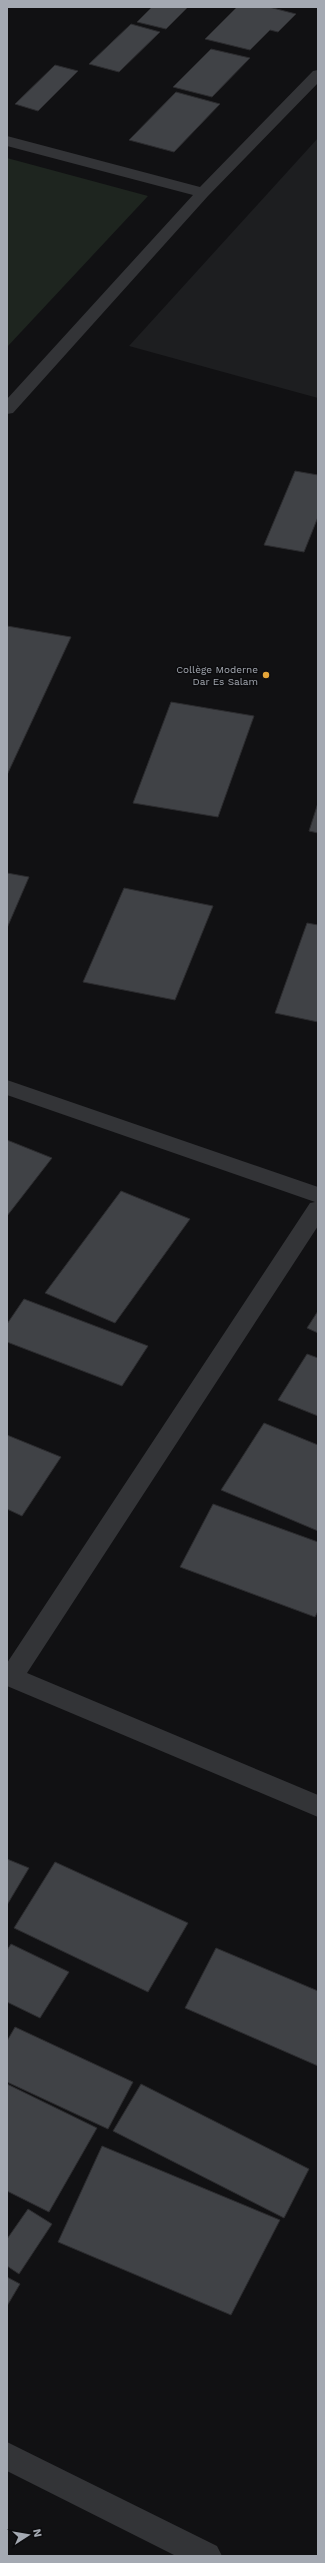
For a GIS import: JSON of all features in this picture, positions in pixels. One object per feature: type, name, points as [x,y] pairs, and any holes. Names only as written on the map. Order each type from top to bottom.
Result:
[{"type":"street","points":[[7,409],[202,193],[318,74]]},
{"type":"street","points":[[7,140],[202,193]]},
{"type":"street","points":[[7,1087],[318,1196]]},
{"type":"street","points":[[318,1209],[9,1676],[318,1806]]},
{"type":"street","points":[[7,2456],[208,2556]]},
{"type":"shaded area","points":[[318,138],[318,398],[129,346]]},
{"type":"shaded area","points":[[7,158],[148,196],[7,347]]},
{"type":"building","points":[[152,7],[188,7],[166,29],[137,22]]},
{"type":"building","points":[[237,7],[269,7],[296,14],[278,32],[270,30],[250,50],[205,39]]},
{"type":"building","points":[[131,24],[160,32],[119,72],[89,64]]},
{"type":"building","points":[[211,49],[250,58],[212,97],[173,87]]},
{"type":"building","points":[[55,65],[78,71],[38,111],[15,104]]},
{"type":"building","points":[[176,92],[220,104],[174,152],[129,140]]},
{"type":"building","points":[[295,471],[318,475],[318,517],[304,552],[264,545]]},
{"type":"building","points":[[7,626],[71,637],[7,775]]},
{"type":"building","points":[[171,702],[254,716],[218,817],[133,803]]},
{"type":"building","points":[[318,803],[318,833],[309,831]]},
{"type":"building","points":[[7,873],[29,877],[7,928]]},
{"type":"building","points":[[124,888],[213,906],[175,1000],[83,982]]},
{"type":"building","points":[[307,923],[318,925],[318,1022],[275,1013]]},
{"type":"building","points":[[7,1140],[52,1158],[7,1216]]},
{"type":"building","points":[[121,1191],[190,1219],[115,1323],[45,1293]]},
{"type":"building","points":[[24,1299],[148,1346],[122,1386],[7,1342],[7,1324]]},
{"type":"building","points":[[318,1311],[318,1333],[307,1328]]},
{"type":"building","points":[[307,1354],[318,1358],[318,1416],[278,1400]]},
{"type":"building","points":[[264,1423],[318,1445],[318,1531],[221,1490]]},
{"type":"building","points":[[7,1435],[61,1457],[22,1516],[7,1509]]},
{"type":"building","points":[[213,1504],[318,1542],[318,1611],[315,1617],[180,1567]]},
{"type":"building","points":[[7,1859],[29,1868],[7,1905]]},
{"type":"building","points":[[55,1862],[188,1923],[148,1992],[14,1928]]},
{"type":"building","points":[[11,1944],[69,1972],[40,2018],[7,2002],[7,1950]]},
{"type":"building","points":[[216,1948],[318,1991],[318,2066],[185,2008]]},
{"type":"building","points":[[15,2027],[133,2082],[108,2129],[7,2082],[7,2041]]},
{"type":"building","points":[[7,2084],[97,2128],[49,2212],[7,2191]]},
{"type":"building","points":[[141,2084],[309,2169],[284,2218],[113,2131]]},
{"type":"building","points":[[102,2146],[280,2220],[231,2315],[58,2242]]},
{"type":"building","points":[[28,2209],[52,2224],[19,2274],[7,2266],[7,2239]]},
{"type":"building","points":[[7,2277],[20,2284],[7,2306]]},
{"type":"place","name":"Collège Moderne Dar Es Salam","points":[[266,675]]}]
